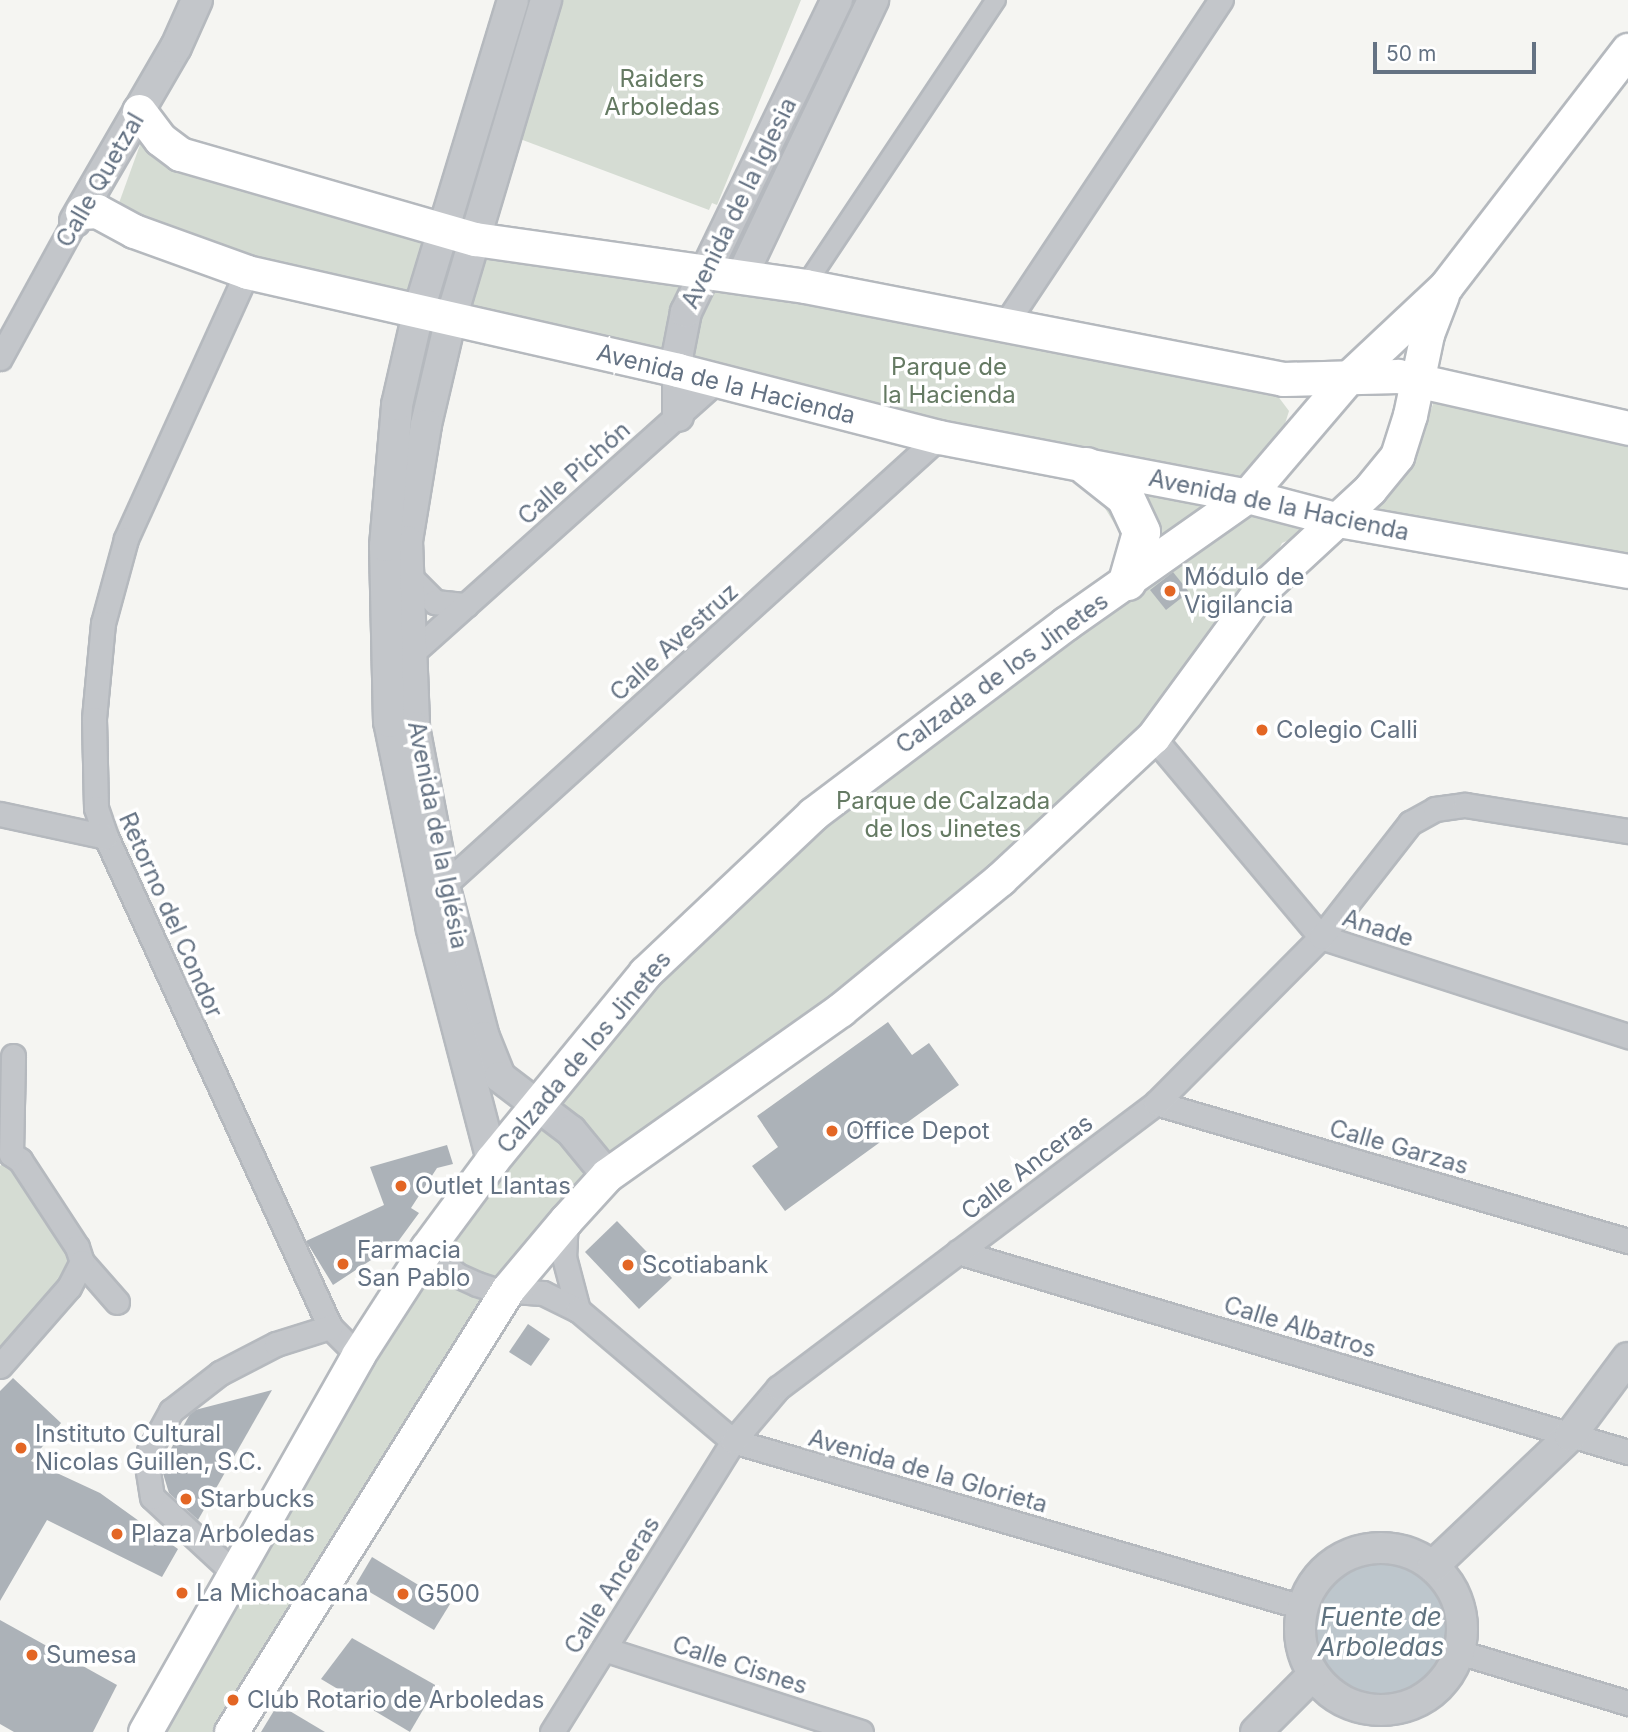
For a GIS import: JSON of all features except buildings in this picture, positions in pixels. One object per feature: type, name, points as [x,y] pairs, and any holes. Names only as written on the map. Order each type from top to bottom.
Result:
[{"type":"main road","points":[[231,1732],[508,1289],[607,1175],[840,1010],[1000,879],[1153,737],[1260,591],[1370,489],[1397,456],[1410,415],[1427,334],[1446,286],[1628,50]]},
{"type":"main road","points":[[139,111],[160,139],[180,154],[475,239],[805,286],[1283,379],[1346,380],[1371,375],[1416,379],[1628,428]]},
{"type":"main road","name":"Avenida de la Hacienda","points":[[78,217],[97,211],[134,231],[247,272],[678,370],[939,437],[1248,496],[1339,520],[1628,571]]},
{"type":"main road","name":"Calzada de los Jinetes","points":[[145,1732],[358,1355],[427,1248],[492,1160],[645,972],[813,814],[1065,624],[1248,496],[1346,380],[1446,286]]},
{"type":"main road","points":[[1086,466],[1125,497],[1141,532],[1127,581]]},
{"type":"street","name":"Calle Quetzal","points":[[0,358],[176,47],[197,0]]},
{"type":"street","points":[[418,313],[513,0]]},
{"type":"street","points":[[451,318],[546,0]]},
{"type":"street","name":"Avenida de la Iglesia","points":[[678,415],[680,334],[686,312],[837,0]]},
{"type":"street","name":"Avenida de la Iglesia","points":[[742,276],[873,0]]},
{"type":"street","points":[[805,286],[996,0]]},
{"type":"street","points":[[1004,326],[1221,0]]},
{"type":"street","name":"Retorno del Condor","points":[[247,272],[126,539],[103,623],[94,719],[96,808],[106,838],[330,1327],[358,1355]]},
{"type":"street","name":"Avenida de la Iglésia","points":[[418,313],[397,405],[385,546],[389,722],[432,929],[492,1160]]},
{"type":"street","name":"Avenida de la Iglésia","points":[[451,318],[426,425],[407,541],[414,727],[444,885],[484,1037],[500,1077],[521,1096],[539,1104],[571,1131],[607,1175]]},
{"type":"street","name":"Calle Pichón","points":[[411,654],[716,381]]},
{"type":"street","name":"Calle Avestruz","points":[[444,885],[939,437]]},
{"type":"street","points":[[408,576],[435,602],[466,605]]},
{"type":"street","name":"Anade","points":[[1153,737],[1321,937],[1628,1037]]},
{"type":"street","name":"Calle Anceras","points":[[552,1732],[733,1441],[778,1388],[1156,1103],[1321,937],[1410,822],[1434,809],[1465,805],[1628,831]]},
{"type":"street","points":[[0,814],[106,838]]},
{"type":"street","points":[[13,1056],[5,1159],[27,1171],[77,1247],[82,1262],[117,1302]]},
{"type":"street","name":"Calle Garzas","points":[[1156,1103],[1628,1241]]},
{"type":"street","points":[[566,1220],[564,1257],[578,1310]]},
{"type":"street","name":"Avenida de la Glorieta","points":[[427,1248],[457,1275],[496,1290],[543,1293],[578,1310],[733,1441],[1303,1607]]},
{"type":"street","name":"Calle Albatros","points":[[958,1252],[1628,1452]]},
{"type":"street","points":[[0,1366],[69,1287],[82,1262]]},
{"type":"street","points":[[233,1572],[152,1497],[147,1466],[149,1451],[171,1411],[219,1373],[276,1344],[330,1327]]},
{"type":"street","points":[[1433,1566],[1570,1436],[1628,1358]]},
{"type":"street","points":[[1383,1547],[1410,1552],[1433,1566],[1449,1583],[1459,1605],[1462,1628],[1459,1652],[1450,1673],[1435,1690],[1416,1703],[1394,1710],[1371,1710],[1349,1704],[1329,1692],[1313,1675],[1301,1642],[1303,1607],[1314,1582],[1332,1563],[1357,1551],[1383,1547]]},
{"type":"street","name":"Calle Cisnes","points":[[604,1648],[861,1732]]},
{"type":"street","points":[[1459,1652],[1628,1703]]},
{"type":"street","points":[[1256,1732],[1313,1675]]},
{"type":"green space","name":"Raiders Arboledas","points":[[559,0],[801,0],[717,205],[712,203],[709,210],[520,139]]},
{"type":"green space","points":[[145,131],[434,234],[414,308],[248,269],[123,213],[119,203]]},
{"type":"green space","points":[[477,242],[703,272],[673,364],[454,315]]},
{"type":"green space","name":"Parque de la Hacienda","points":[[708,274],[1277,395],[1289,411],[1278,446],[1246,492],[681,367]]},
{"type":"green space","points":[[1440,386],[1628,429],[1628,570],[1349,520],[1411,461]]},
{"type":"green space","name":"Parque de Calzada de los Jinetes","points":[[1082,471],[1247,497],[1337,520],[1282,543],[1259,589],[1150,735],[998,875],[602,1173],[227,1732],[151,1732],[360,1356],[646,973],[1108,579],[1127,544]]},
{"type":"green space","points":[[10,1156],[80,1262],[0,1364],[0,1166]]},
{"type":"water","name":"Fuente de Arboledas","points":[[1381,1560],[1408,1565],[1431,1581],[1447,1604],[1452,1631],[1447,1658],[1431,1681],[1408,1697],[1381,1702],[1354,1697],[1331,1681],[1315,1658],[1310,1631],[1315,1604],[1331,1581],[1354,1565]]},
{"type":"place","name":"Módulo de Vigilancia","points":[[1170,591]]},
{"type":"place","name":"Colegio Calli","points":[[1262,730]]},
{"type":"place","name":"Office Depot","points":[[832,1131]]},
{"type":"place","name":"Outlet Llantas","points":[[401,1186]]},
{"type":"place","name":"Farmacia San Pablo","points":[[343,1264]]},
{"type":"place","name":"Scotiabank","points":[[628,1265]]},
{"type":"place","name":"Instituto Cultural Nicolas Guillen, S.C.","points":[[21,1448]]},
{"type":"place","name":"Starbucks","points":[[186,1499]]},
{"type":"place","name":"Plaza Arboledas","points":[[117,1534]]},
{"type":"place","name":"La Michoacana","points":[[182,1593]]},
{"type":"place","name":"G500","points":[[403,1594]]},
{"type":"place","name":"Sumesa","points":[[32,1655]]},
{"type":"place","name":"Club Rotario de Arboledas","points":[[233,1700]]}]
